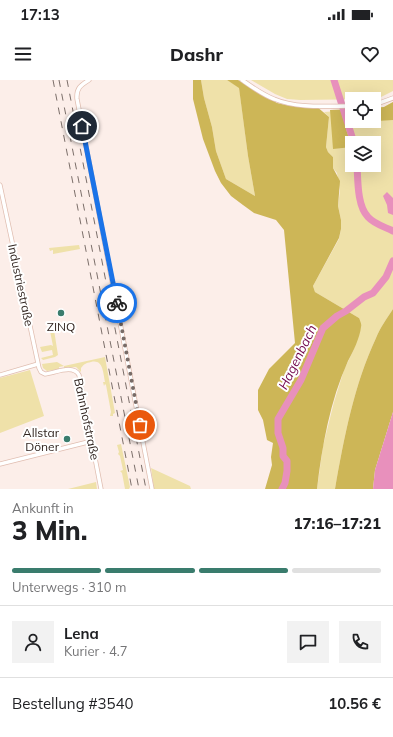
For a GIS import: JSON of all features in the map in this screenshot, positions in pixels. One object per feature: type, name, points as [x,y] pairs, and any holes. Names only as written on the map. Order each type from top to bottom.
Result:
[{"type":"street","points":[[89,80],[78,88],[76,93],[152,489]]},
{"type":"street","points":[[242,80],[272,99],[282,102],[304,105],[345,106]]},
{"type":"street","points":[[381,102],[393,98]]},
{"type":"street","name":"Industriestraße","points":[[0,185],[38,363]]},
{"type":"street","points":[[0,375],[38,363]]},
{"type":"street","name":"Bahnhofstraße","points":[[38,363],[40,370],[45,374],[72,369],[79,375],[101,489]]},
{"type":"street","points":[[0,464],[92,441]]},
{"type":"shaded area","points":[[193,80],[201,80],[216,151],[226,179],[255,196],[239,88],[227,80],[238,80],[277,103],[291,106],[316,106],[329,117],[326,147],[328,152],[333,157],[333,168],[340,181],[338,206],[341,229],[339,238],[313,286],[315,292],[359,318],[361,326],[358,340],[336,392],[324,440],[317,489],[265,489],[272,465],[271,457],[273,443],[267,440],[263,420],[258,410],[258,390],[269,369],[295,343],[284,230],[276,220],[254,213],[243,205],[231,196],[221,183],[203,139],[193,99]]},
{"type":"shaded area","points":[[201,80],[227,80],[239,87],[255,196],[226,179],[216,151]]},
{"type":"shaded area","points":[[251,80],[393,80],[393,91],[381,97],[381,92],[345,92],[345,99],[300,100],[287,99]]},
{"type":"shaded area","points":[[393,102],[393,309],[378,334],[362,374],[346,431],[335,489],[317,489],[323,446],[344,370],[354,349],[359,318],[315,292],[313,286],[339,239],[341,229],[338,206],[340,190],[337,173],[333,168],[333,157],[328,152],[326,147],[329,117],[324,112],[345,110],[345,128],[381,128],[381,107]]},
{"type":"shaded area","points":[[393,102],[393,120],[381,121],[381,107]]},
{"type":"shaded area","points":[[345,109],[345,128],[350,128],[346,129],[348,136],[345,136],[345,148],[333,149],[330,110]]},
{"type":"shaded area","points":[[387,192],[393,198],[393,215],[388,213],[387,205],[383,196]]},
{"type":"shaded area","points":[[79,245],[80,249],[53,254],[53,250],[50,251],[49,248]]},
{"type":"shaded area","points":[[393,309],[393,412],[375,470],[373,489],[335,489],[346,431],[362,374],[378,334]]},
{"type":"shaded area","points":[[54,330],[58,355],[43,360],[41,358],[53,355],[52,350],[42,352],[40,347],[53,346],[50,331]]},
{"type":"shaded area","points":[[105,357],[115,413],[113,416],[110,416],[111,412],[106,385],[105,384],[104,386],[103,382],[105,382],[104,374],[100,364],[98,362],[86,363],[81,368],[81,372],[76,367],[64,368],[64,366]]},
{"type":"shaded area","points":[[57,362],[64,366],[59,367],[59,369],[47,371],[43,368],[42,364]]},
{"type":"shaded area","points":[[30,370],[44,416],[0,433],[0,378]]},
{"type":"shaded area","points":[[393,412],[393,489],[373,489],[375,470]]},
{"type":"shaded area","points":[[121,444],[130,487],[129,489],[125,489],[122,473],[120,471],[123,470],[117,445]]},
{"type":"shaded area","points":[[151,468],[190,486],[191,489],[154,489]]},
{"type":"shaded area","points":[[96,482],[97,489],[68,489]]},
{"type":"waterway","name":"Hagenbach","points":[[334,80],[352,136]]},
{"type":"waterway","name":"Hagenbach","points":[[358,172],[360,200],[364,212],[373,222],[393,231]]},
{"type":"waterway","name":"Hagenbach","points":[[282,489],[285,483],[287,461],[283,456],[283,448],[278,433],[278,419],[301,380],[323,328],[364,297],[373,293],[386,277],[393,261]]},
{"type":"railway","points":[[53,80],[132,489]]},
{"type":"railway","points":[[59,80],[139,489]]},
{"type":"railway","points":[[67,80],[146,489]]},
{"type":"way so far","points":[[117,303],[140,425]]},
{"type":"place","name":"ZINQ","points":[[61,313]]},
{"type":"place","name":"Allstar Döner","points":[[67,439]]},
{"type":"route","points":[[82,126],[117,303]]}]
